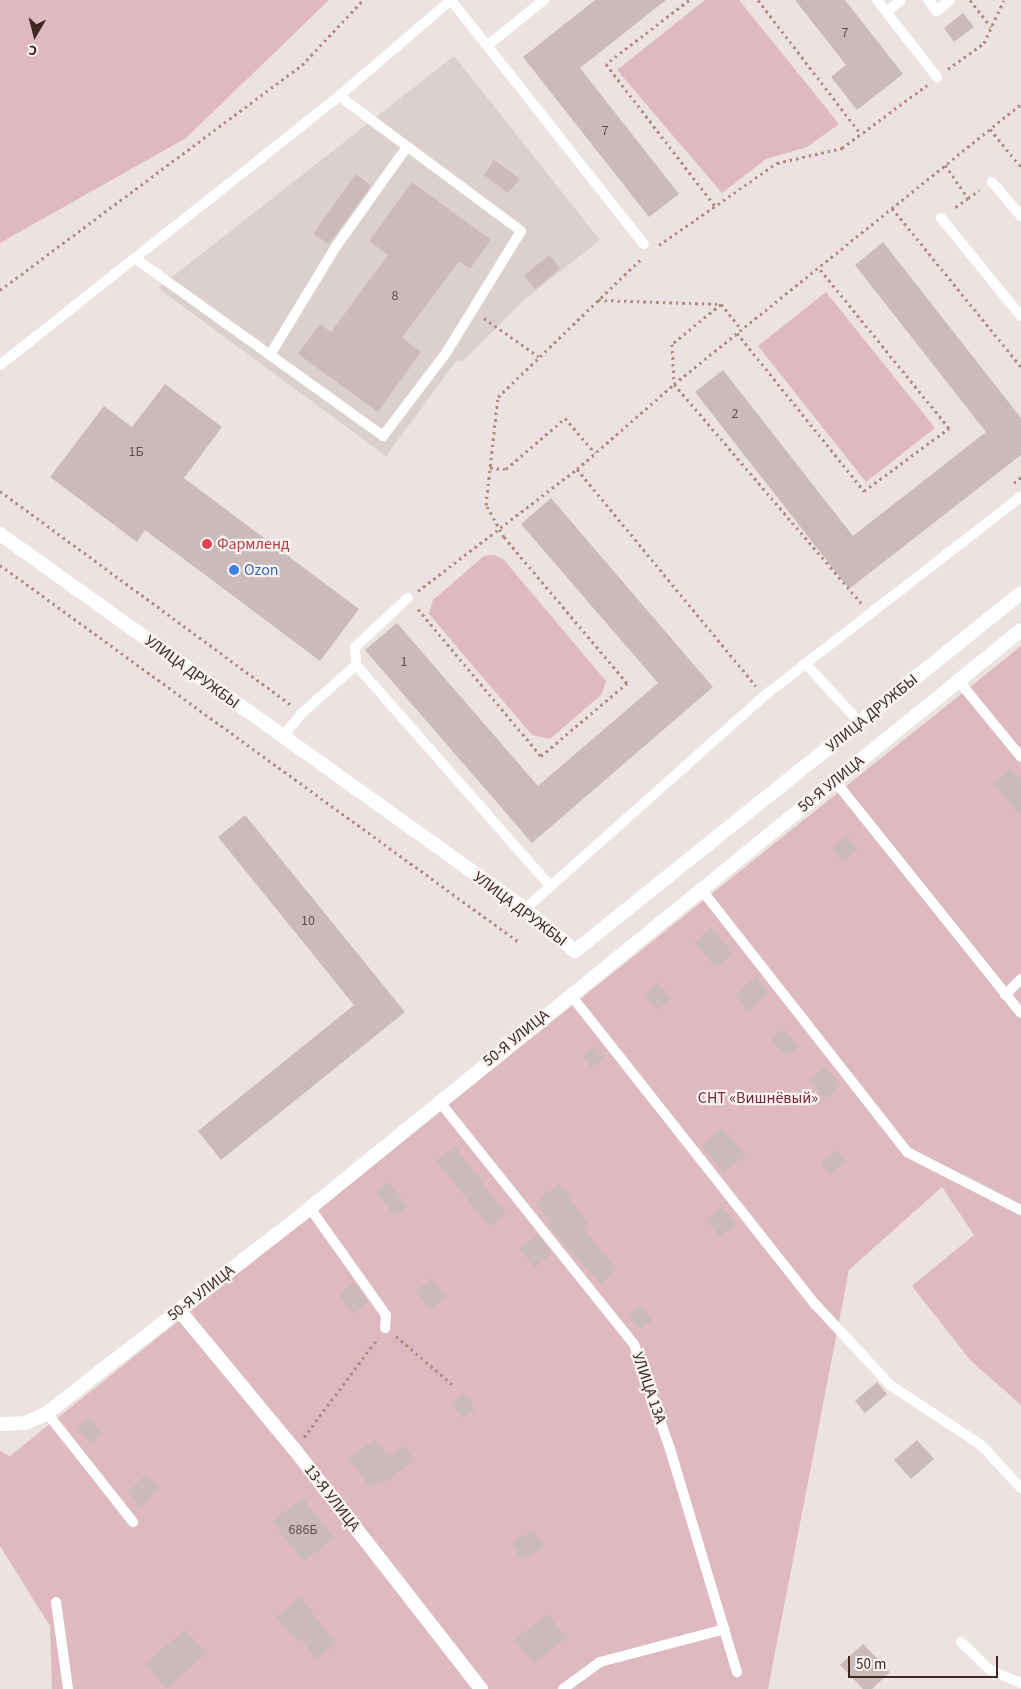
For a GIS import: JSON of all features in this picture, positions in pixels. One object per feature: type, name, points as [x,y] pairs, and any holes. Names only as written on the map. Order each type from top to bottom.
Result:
[{"type":"street","name":"УЛИЦА ДРУЖБЫ","points":[[0,534],[525,909],[575,951],[1021,593]]},
{"type":"street","name":"50-Я УЛИЦА","points":[[0,1424],[25,1423],[47,1413],[310,1208],[570,994],[836,781],[957,678],[1021,630]]},
{"type":"street","name":"13-Я УЛИЦА","points":[[179,1310],[294,1450],[481,1689]]},
{"type":"lane","points":[[0,365],[136,259],[338,96],[451,0],[647,248]]},
{"type":"lane","points":[[488,45],[544,0]]},
{"type":"lane","points":[[877,0],[937,77]]},
{"type":"lane","points":[[887,12],[901,0]]},
{"type":"lane","points":[[928,0],[937,11],[950,0]]},
{"type":"lane","points":[[136,259],[383,436],[446,353],[521,231],[338,96]]},
{"type":"lane","points":[[270,355],[337,245],[407,147]]},
{"type":"lane","points":[[992,182],[1021,216]]},
{"type":"lane","points":[[940,218],[1021,316]]},
{"type":"lane","points":[[525,909],[549,885],[764,696],[804,663],[1021,497]]},
{"type":"lane","points":[[408,598],[355,648],[356,664],[549,885]]},
{"type":"lane","points":[[804,663],[860,723]]},
{"type":"lane","points":[[282,737],[302,713],[356,664]]},
{"type":"lane","points":[[957,678],[1021,757]]},
{"type":"lane","points":[[836,781],[1021,1013]]},
{"type":"lane","points":[[701,889],[907,1152],[1021,1210]]},
{"type":"lane","points":[[1005,995],[1021,979]]},
{"type":"lane","points":[[570,994],[816,1304],[890,1385],[981,1445],[1021,1488]]},
{"type":"lane","name":"УЛИЦА 13А","points":[[439,1101],[634,1344],[737,1672]]},
{"type":"lane","points":[[310,1208],[386,1315],[385,1328]]},
{"type":"lane","points":[[47,1413],[134,1522]]},
{"type":"lane","points":[[56,1602],[68,1689]]},
{"type":"lane","points":[[564,1689],[600,1662],[725,1630]]},
{"type":"lane","points":[[961,1642],[990,1670],[1021,1683]]},
{"type":"path","points":[[0,290],[302,65],[363,0]]},
{"type":"path","points":[[689,0],[606,64],[716,206]]},
{"type":"path","points":[[758,0],[861,134]]},
{"type":"path","points":[[970,0],[991,27]]},
{"type":"path","points":[[656,246],[777,163],[842,148],[984,42],[1004,0]]},
{"type":"path","points":[[647,248],[598,300],[498,397],[486,505],[498,528],[627,683],[541,756],[408,598],[498,528],[577,469],[674,384],[736,333],[1021,104]]},
{"type":"path","points":[[990,129],[1021,167]]},
{"type":"path","points":[[940,218],[968,198],[945,165]]},
{"type":"path","points":[[892,208],[1021,367]]},
{"type":"path","points":[[736,333],[864,491],[948,428],[818,267]]},
{"type":"path","points":[[598,300],[721,304],[742,330]]},
{"type":"path","points":[[721,304],[672,344],[674,384],[869,613]]},
{"type":"path","points":[[473,310],[539,358]]},
{"type":"path","points":[[490,468],[506,469],[565,418],[596,453]]},
{"type":"path","points":[[577,469],[764,696]]},
{"type":"path","points":[[0,491],[302,713]]},
{"type":"path","points":[[0,566],[520,943]]},
{"type":"path","points":[[294,1450],[385,1328],[453,1385]]},
{"type":"shaded area","points":[[454,56],[600,240],[524,300],[462,362],[457,360],[386,456],[158,288]]},
{"type":"green space","points":[[0,0],[329,0],[186,138],[0,243]]},
{"type":"green space","points":[[705,0],[739,0],[839,124],[807,147],[766,159],[722,193],[617,70]]},
{"type":"green space","points":[[826,292],[935,428],[866,482],[758,346]]},
{"type":"green space","points":[[494,555],[503,559],[606,681],[602,694],[550,739],[532,735],[429,614],[433,600],[484,556]]},
{"type":"green space","name":"СНТ «Вишнёвый»","points":[[1021,646],[1021,1405],[971,1361],[912,1286],[974,1235],[942,1187],[849,1270],[768,1689],[52,1689],[50,1626],[0,1546],[0,1451],[10,1456]]},
{"type":"building","points":[[595,0],[666,0],[580,68],[679,194],[649,217],[523,57]]},
{"type":"building","points":[[795,0],[845,0],[903,74],[857,110],[831,77],[846,65]]},
{"type":"building","points":[[963,13],[974,27],[954,42],[944,28]]},
{"type":"building","points":[[494,160],[520,179],[508,193],[484,175]]},
{"type":"building","points":[[356,174],[371,186],[329,244],[313,234]]},
{"type":"building","points":[[412,182],[491,240],[470,269],[459,261],[402,338],[421,352],[378,412],[298,354],[320,324],[331,332],[388,255],[369,241]]},
{"type":"building","points":[[883,242],[1021,418],[1021,455],[849,589],[695,392],[723,370],[853,536],[986,432],[855,265]]},
{"type":"building","points":[[550,255],[560,269],[535,289],[524,275]]},
{"type":"building","points":[[165,384],[222,427],[184,478],[359,609],[320,661],[145,530],[137,542],[50,477],[104,406],[132,427]]},
{"type":"building","points":[[551,498],[713,687],[532,843],[365,650],[397,623],[538,786],[658,683],[521,524]]},
{"type":"building","points":[[1011,768],[1021,780],[1021,817],[993,783]]},
{"type":"building","points":[[245,815],[405,1012],[221,1160],[198,1131],[354,1005],[218,837]]},
{"type":"building","points":[[847,835],[858,850],[842,862],[831,847]]},
{"type":"building","points":[[711,927],[733,954],[716,969],[694,942]]},
{"type":"building","points":[[756,977],[769,993],[748,1011],[735,994]]},
{"type":"building","points":[[658,982],[672,998],[657,1010],[644,994]]},
{"type":"building","points":[[784,1029],[799,1047],[786,1057],[771,1039]]},
{"type":"building","points":[[595,1046],[604,1058],[591,1068],[582,1055]]},
{"type":"building","points":[[825,1067],[841,1085],[825,1099],[809,1080]]},
{"type":"building","points":[[723,1127],[746,1155],[724,1173],[701,1145]]},
{"type":"building","points":[[455,1146],[506,1214],[489,1227],[436,1160]]},
{"type":"building","points":[[836,1150],[846,1162],[830,1175],[820,1163]]},
{"type":"building","points":[[389,1182],[408,1207],[395,1217],[376,1192]]},
{"type":"building","points":[[559,1183],[588,1223],[583,1227],[617,1270],[600,1284],[547,1225],[551,1221],[535,1202]]},
{"type":"building","points":[[722,1206],[737,1224],[720,1237],[706,1220]]},
{"type":"building","points":[[537,1234],[552,1253],[535,1268],[519,1249]]},
{"type":"building","points":[[431,1278],[447,1296],[431,1310],[415,1292]]},
{"type":"building","points":[[354,1282],[368,1302],[353,1314],[338,1295]]},
{"type":"building","points":[[641,1305],[653,1320],[640,1330],[628,1316]]},
{"type":"building","points":[[877,1382],[887,1394],[865,1413],[855,1401]]},
{"type":"building","points":[[465,1393],[475,1410],[462,1418],[451,1402]]},
{"type":"building","points":[[89,1417],[102,1434],[90,1443],[76,1426]]},
{"type":"building","points":[[375,1439],[388,1457],[404,1446],[415,1460],[381,1485],[379,1481],[370,1488],[348,1458]]},
{"type":"building","points":[[917,1440],[934,1459],[911,1479],[894,1460]]},
{"type":"building","points":[[146,1474],[160,1487],[142,1507],[127,1493]]},
{"type":"building","points":[[303,1498],[334,1538],[303,1562],[272,1521]]},
{"type":"building","points":[[534,1530],[544,1547],[521,1560],[511,1543]]},
{"type":"building","points":[[300,1597],[337,1644],[316,1659],[300,1638],[297,1641],[276,1617]]},
{"type":"building","points":[[548,1614],[567,1638],[533,1664],[514,1640]]},
{"type":"building","points":[[185,1629],[207,1653],[166,1689],[145,1664]]},
{"type":"building","points":[[863,1644],[890,1672],[872,1689],[863,1689],[840,1665]]},
{"type":"place","name":"Фармленд","points":[[207,544]]},
{"type":"place","name":"Ozon","points":[[234,570]]}]
